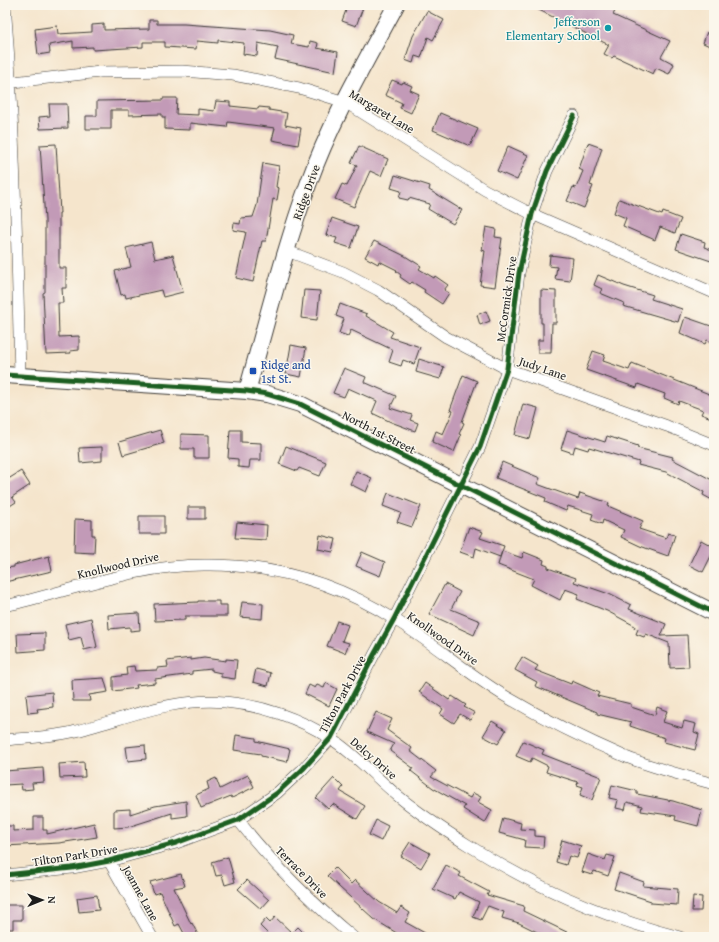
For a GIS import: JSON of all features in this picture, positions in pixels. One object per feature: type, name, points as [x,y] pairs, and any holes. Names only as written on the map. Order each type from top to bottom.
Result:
[{"type":"street","points":[[5,5],[17,234],[12,375]]},
{"type":"street","name":"Ridge Drive","points":[[247,391],[287,251],[309,182],[345,102],[396,5]]},
{"type":"street","name":"Margaret Lane","points":[[8,83],[100,72],[141,70],[190,71],[233,75],[265,80],[299,88],[345,102],[485,190],[532,214],[714,293]]},
{"type":"street","name":"McCormick Drive","points":[[460,485],[480,447],[507,369],[519,272],[532,214],[547,171],[574,116]]},
{"type":"street","name":"Judy Lane","points":[[287,251],[325,264],[378,290],[446,336],[507,369],[667,426],[714,446]]},
{"type":"street","name":"North 1st Street","points":[[12,375],[247,391],[283,398],[320,412],[460,485],[714,613]]},
{"type":"street","name":"Tilton Park Drive","points":[[5,875],[72,868],[109,861],[176,843],[238,820],[277,793],[299,773],[331,738],[394,619],[460,485]]},
{"type":"street","name":"Knollwood Drive","points":[[5,606],[145,570],[186,565],[219,565],[271,570],[307,578],[343,591],[394,619],[496,690],[550,722],[626,757],[714,784]]},
{"type":"street","name":"Delcy Drive","points":[[5,740],[70,733],[161,707],[209,701],[266,709],[287,716],[331,738],[404,800],[468,845],[520,875],[603,913],[680,937]]},
{"type":"street","name":"Terrace Drive","points":[[238,820],[257,845],[288,877],[326,914],[353,937]]},
{"type":"street","name":"Joanne Lane","points":[[109,861],[152,937]]},
{"type":"building","points":[[348,5],[364,5],[356,26],[342,21]]},
{"type":"building","name":"Jefferson Elementary School","points":[[529,5],[618,5],[613,15],[670,41],[661,57],[674,64],[669,74],[656,68],[653,74],[614,56],[612,58],[604,54],[609,45]]},
{"type":"building","points":[[427,11],[444,20],[433,40],[428,37],[421,58],[415,56],[413,63],[405,60],[413,36]]},
{"type":"building","points":[[149,20],[157,20],[157,24],[184,24],[270,30],[293,35],[291,44],[309,47],[310,41],[318,43],[317,48],[338,52],[335,72],[275,59],[278,47],[258,43],[257,56],[243,54],[244,43],[218,40],[218,43],[197,41],[196,49],[165,47],[165,42],[143,42],[143,47],[93,50],[93,47],[73,48],[73,41],[49,45],[50,53],[38,55],[35,29],[57,26],[58,34],[92,32],[92,25],[104,24],[104,30],[149,29]]},
{"type":"building","points":[[707,32],[714,35],[714,48],[703,43]]},
{"type":"building","points":[[392,80],[402,84],[403,82],[412,86],[410,90],[419,94],[411,113],[400,108],[402,103],[385,95]]},
{"type":"building","points":[[163,98],[177,98],[176,114],[198,115],[198,109],[214,111],[216,101],[230,102],[230,106],[258,109],[259,107],[269,108],[269,110],[287,113],[285,125],[301,128],[298,145],[272,140],[275,128],[228,122],[227,127],[190,123],[190,130],[165,129],[165,117],[162,117],[162,114],[129,115],[129,110],[111,110],[111,129],[86,129],[86,116],[97,116],[97,101],[163,100]]},
{"type":"building","points":[[49,104],[67,104],[68,128],[40,129],[39,117],[50,116]]},
{"type":"building","points":[[440,113],[478,129],[470,146],[433,130]]},
{"type":"building","points":[[588,143],[602,148],[590,185],[593,186],[584,208],[567,201],[573,187],[576,188],[583,171],[579,169]]},
{"type":"building","points":[[56,144],[60,213],[59,268],[66,268],[66,288],[62,288],[63,303],[58,303],[59,337],[79,336],[79,350],[70,351],[71,353],[46,354],[43,293],[45,292],[45,220],[40,145]]},
{"type":"building","points":[[359,146],[388,159],[381,176],[370,171],[354,207],[335,199],[342,184],[347,186],[357,165],[351,163]]},
{"type":"building","points":[[508,146],[528,155],[517,180],[497,171]]},
{"type":"building","points":[[263,163],[279,166],[276,187],[279,188],[277,200],[273,199],[266,241],[262,241],[253,282],[236,278],[246,232],[233,230],[234,223],[240,224],[241,218],[253,217],[257,205]]},
{"type":"building","points":[[395,175],[430,186],[429,190],[462,210],[453,224],[428,209],[430,204],[409,198],[408,200],[399,198],[401,191],[391,188]]},
{"type":"building","points":[[619,199],[662,215],[663,212],[681,219],[675,233],[660,227],[655,240],[623,226],[626,218],[614,213]]},
{"type":"building","points":[[332,218],[358,227],[351,248],[335,243],[337,238],[326,235]]},
{"type":"building","points":[[486,227],[496,229],[495,237],[502,238],[495,287],[480,285],[485,251],[482,250]]},
{"type":"building","points":[[681,234],[705,242],[704,247],[714,251],[714,262],[676,249]]},
{"type":"building","points":[[374,241],[405,256],[421,266],[419,269],[434,278],[435,276],[448,285],[444,290],[449,293],[442,304],[424,292],[425,290],[412,282],[410,284],[400,277],[401,275],[396,271],[397,270],[379,261],[378,264],[365,257]]},
{"type":"building","points":[[151,242],[155,259],[173,255],[183,292],[163,297],[161,290],[126,298],[125,294],[121,295],[115,271],[131,267],[126,248]]},
{"type":"building","points":[[550,255],[573,258],[570,281],[555,279],[557,267],[549,266]]},
{"type":"building","points":[[598,275],[624,286],[653,295],[651,299],[682,309],[678,322],[623,306],[624,303],[600,293],[602,289],[594,285]]},
{"type":"building","points":[[304,290],[320,291],[317,320],[301,318]]},
{"type":"building","points":[[541,290],[556,291],[556,323],[552,323],[551,353],[538,353],[538,340],[543,340],[543,323],[541,323]]},
{"type":"building","points":[[340,304],[367,314],[366,316],[393,332],[390,337],[420,347],[414,364],[403,360],[401,366],[389,362],[393,350],[351,330],[348,336],[339,333],[344,319],[336,316]]},
{"type":"building","points":[[486,311],[490,321],[480,325],[477,315]]},
{"type":"building","points":[[685,317],[714,327],[714,343],[707,340],[705,344],[680,333]]},
{"type":"building","points":[[291,345],[306,348],[301,377],[286,374]]},
{"type":"building","points":[[593,351],[605,355],[603,361],[629,370],[632,363],[714,396],[714,419],[701,414],[703,410],[679,401],[678,404],[664,398],[665,394],[638,384],[637,388],[586,370]]},
{"type":"building","points":[[419,359],[444,367],[440,379],[416,372]]},
{"type":"building","points":[[344,368],[366,377],[364,382],[396,396],[390,408],[412,415],[410,420],[418,423],[415,431],[372,413],[377,401],[348,388],[344,397],[333,393]]},
{"type":"building","points":[[463,375],[477,381],[462,422],[464,423],[459,434],[461,435],[454,452],[432,442],[436,431],[443,434],[453,411],[450,410]]},
{"type":"building","points":[[523,404],[538,408],[530,439],[515,435]]},
{"type":"building","points":[[160,430],[164,443],[123,455],[119,442]]},
{"type":"building","points":[[230,430],[241,430],[241,442],[261,443],[261,460],[250,460],[249,468],[238,467],[238,459],[228,458]]},
{"type":"building","points":[[567,430],[605,442],[607,436],[638,446],[637,448],[673,457],[672,459],[714,481],[714,501],[703,495],[704,492],[666,472],[638,465],[639,462],[589,447],[588,450],[575,446],[573,453],[561,449]]},
{"type":"building","points":[[181,434],[209,435],[209,458],[194,458],[194,449],[181,449]]},
{"type":"building","points":[[286,446],[326,462],[320,476],[299,468],[297,471],[279,464]]},
{"type":"building","points":[[102,447],[102,461],[80,463],[79,448]]},
{"type":"building","points":[[502,462],[540,478],[537,484],[578,499],[580,493],[609,503],[608,506],[643,521],[639,529],[666,538],[668,533],[675,535],[668,556],[640,546],[621,537],[624,530],[603,520],[602,524],[591,520],[593,514],[568,506],[566,511],[545,502],[546,498],[496,478]]},
{"type":"building","points":[[21,471],[30,485],[12,497],[16,502],[5,509],[5,481]]},
{"type":"building","points":[[356,471],[372,478],[366,492],[350,484]]},
{"type":"building","points":[[388,493],[421,506],[412,527],[397,522],[401,513],[383,506]]},
{"type":"building","points":[[188,507],[205,507],[205,519],[188,519]]},
{"type":"building","points":[[139,516],[164,516],[164,534],[139,534]]},
{"type":"building","points":[[75,519],[92,520],[92,535],[95,535],[94,553],[74,552]]},
{"type":"building","points":[[237,522],[267,525],[266,540],[235,538]]},
{"type":"building","points":[[469,527],[483,532],[480,538],[504,546],[500,557],[476,548],[474,557],[460,552]]},
{"type":"building","points":[[320,535],[336,539],[333,552],[318,549]]},
{"type":"building","points":[[701,540],[714,547],[714,550],[703,572],[689,565]]},
{"type":"building","points":[[502,551],[522,558],[524,552],[544,560],[543,564],[548,566],[548,568],[576,578],[574,582],[609,594],[631,605],[629,609],[666,624],[661,636],[687,635],[689,667],[670,668],[669,643],[646,634],[644,637],[636,634],[638,629],[634,628],[635,626],[607,611],[577,599],[579,594],[565,589],[560,600],[531,585],[534,579],[498,565]]},
{"type":"building","points":[[362,552],[385,562],[380,576],[356,566]]},
{"type":"building","points":[[49,556],[52,571],[5,582],[5,568],[14,567],[14,565]]},
{"type":"building","points":[[445,584],[460,592],[451,609],[480,621],[474,635],[429,614]]},
{"type":"building","points":[[219,601],[219,605],[227,605],[227,616],[185,616],[185,620],[155,621],[154,604]]},
{"type":"building","points":[[242,602],[263,604],[262,619],[240,617]]},
{"type":"building","points":[[139,613],[140,630],[130,631],[130,627],[109,629],[108,615]]},
{"type":"building","points":[[91,618],[97,647],[84,650],[81,637],[69,640],[65,624]]},
{"type":"building","points":[[337,621],[348,625],[342,641],[349,643],[345,653],[327,646]]},
{"type":"building","points":[[45,633],[45,650],[18,652],[17,634]]},
{"type":"building","points":[[522,657],[538,666],[535,670],[571,684],[572,681],[599,693],[597,696],[631,704],[631,707],[655,715],[657,707],[667,711],[663,722],[682,728],[684,721],[696,724],[694,732],[699,734],[695,750],[664,742],[665,738],[630,726],[631,722],[597,714],[597,712],[535,686],[537,682],[515,670]]},
{"type":"building","points":[[191,658],[191,660],[204,658],[226,661],[226,659],[237,660],[235,679],[221,677],[221,673],[212,671],[212,669],[192,671],[192,674],[155,679],[155,683],[136,685],[137,688],[113,691],[113,677],[127,675],[126,667],[134,666],[135,671],[157,670],[157,668],[168,667],[167,661]]},
{"type":"building","points":[[256,669],[271,673],[268,686],[253,682]]},
{"type":"building","points":[[104,678],[108,692],[89,695],[90,701],[73,701],[72,680]]},
{"type":"building","points":[[326,683],[337,689],[329,706],[305,694],[309,685],[315,688],[317,685],[324,688]]},
{"type":"building","points":[[425,683],[449,700],[452,696],[466,705],[464,707],[475,713],[470,720],[460,714],[454,723],[440,714],[443,709],[419,692]]},
{"type":"building","points":[[52,692],[53,707],[37,709],[38,712],[28,713],[26,695]]},
{"type":"building","points":[[376,712],[392,719],[387,730],[412,748],[410,751],[436,771],[431,777],[470,798],[473,793],[481,797],[478,802],[492,810],[485,823],[463,809],[465,806],[433,788],[411,771],[413,768],[390,751],[394,744],[367,732]]},
{"type":"building","points":[[492,721],[506,730],[498,744],[483,736]]},
{"type":"building","points":[[236,735],[256,738],[256,741],[290,749],[287,762],[261,756],[261,754],[234,750]]},
{"type":"building","points":[[523,741],[544,750],[542,754],[601,777],[592,800],[580,795],[583,787],[577,785],[578,782],[546,772],[548,766],[532,758],[530,762],[516,756]]},
{"type":"building","points":[[145,745],[146,759],[128,761],[126,747]]},
{"type":"building","points":[[84,762],[85,777],[60,778],[59,764]]},
{"type":"building","points":[[43,768],[44,782],[32,783],[33,789],[22,790],[21,784],[5,785],[5,771]]},
{"type":"building","points":[[248,775],[254,787],[232,798],[231,796],[201,808],[196,795],[209,789],[207,782],[216,778],[220,789]]},
{"type":"building","points":[[334,778],[343,787],[340,791],[365,806],[357,819],[333,804],[328,809],[316,798]]},
{"type":"building","points":[[612,785],[637,791],[637,794],[673,801],[702,810],[698,826],[675,820],[676,816],[641,811],[642,806],[627,802],[625,810],[616,808],[618,800],[609,798]]},
{"type":"building","points":[[186,801],[187,816],[172,818],[172,813],[128,827],[114,828],[114,810],[130,809],[130,814],[155,806]]},
{"type":"building","points":[[34,817],[43,817],[43,830],[47,830],[47,834],[94,823],[97,837],[59,843],[5,846],[5,826],[13,826],[13,831],[34,830]]},
{"type":"building","points":[[503,818],[521,823],[520,829],[535,830],[535,836],[544,837],[543,848],[524,847],[525,840],[499,833]]},
{"type":"building","points":[[376,820],[388,826],[381,841],[369,835]]},
{"type":"building","points":[[562,840],[581,846],[577,858],[569,856],[566,865],[556,862]]},
{"type":"building","points":[[410,842],[430,853],[421,868],[401,856]]},
{"type":"building","points":[[588,854],[605,860],[607,855],[615,857],[608,876],[594,871],[592,875],[582,872]]},
{"type":"building","points":[[228,857],[235,882],[225,885],[222,875],[216,876],[212,862]]},
{"type":"building","points":[[446,865],[461,873],[459,876],[489,892],[487,895],[524,906],[523,911],[577,937],[547,937],[519,923],[502,918],[504,912],[488,906],[481,920],[473,917],[479,902],[459,892],[455,899],[433,889]]},
{"type":"building","points":[[335,868],[351,884],[355,880],[379,902],[397,913],[401,907],[410,913],[405,922],[432,937],[403,937],[374,919],[327,876]]},
{"type":"building","points":[[619,873],[644,882],[643,886],[678,889],[677,905],[651,903],[651,901],[614,889]]},
{"type":"building","points":[[181,874],[185,886],[174,888],[191,924],[192,923],[199,937],[186,937],[179,924],[175,926],[160,892],[154,894],[150,882]]},
{"type":"building","points":[[247,880],[269,900],[261,909],[238,889]]},
{"type":"building","points":[[97,895],[99,910],[79,912],[77,898]]},
{"type":"building","points":[[693,896],[702,897],[701,911],[692,911]]},
{"type":"building","points":[[5,905],[22,905],[22,920],[13,920],[13,929],[5,929]]},
{"type":"building","points":[[275,917],[292,933],[298,927],[308,937],[271,937],[260,926],[266,919],[270,923]]},
{"type":"cycle path","points":[[5,875],[72,868],[109,861],[176,843],[238,820],[277,793],[303,769],[331,738],[394,619],[480,447],[507,369],[519,273],[532,214],[547,171],[574,116]]},
{"type":"cycle path","points":[[5,375],[247,391],[267,394],[300,404],[714,613]]},
{"type":"place","name":"Jefferson Elementary School","points":[[608,28]]},
{"type":"place","name":"Ridge and 1st St.","points":[[253,371]]}]
